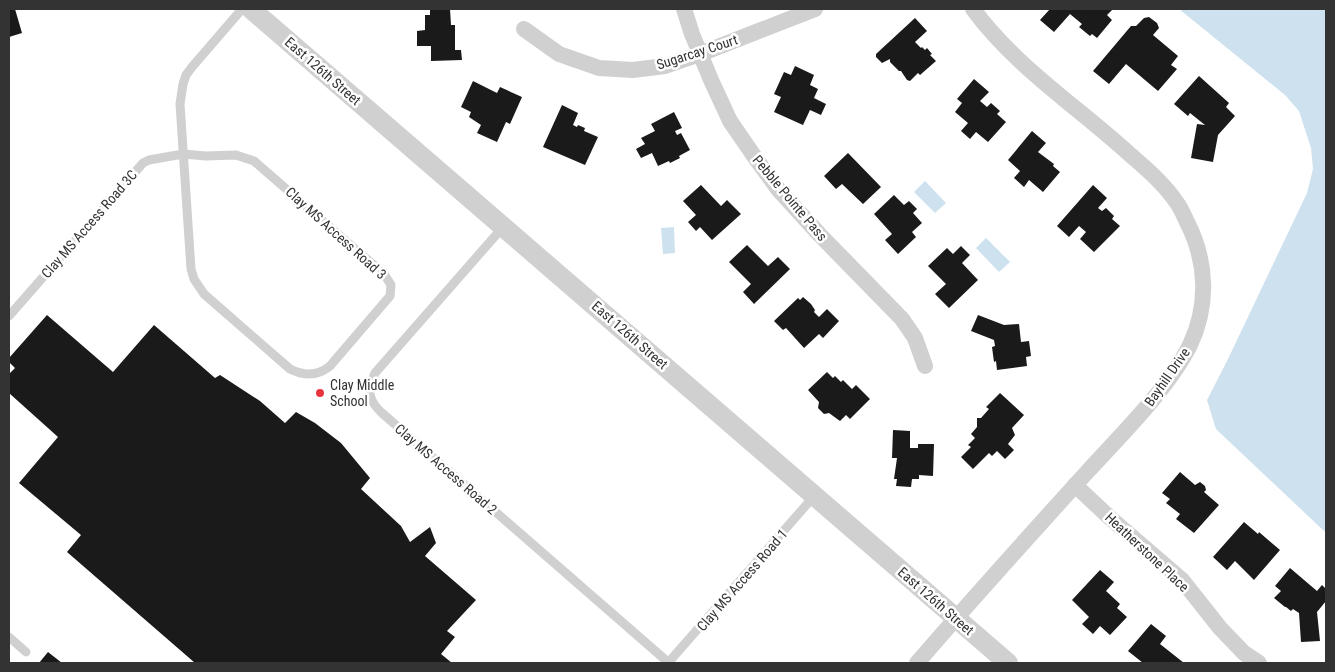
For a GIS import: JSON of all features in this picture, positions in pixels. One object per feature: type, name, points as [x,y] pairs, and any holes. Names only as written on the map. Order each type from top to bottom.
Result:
[{"type":"street","name":"East 126th Street","points":[[251,9],[1008,663]]},
{"type":"street","name":"Pebble Pointe Pass","points":[[684,9],[700,54],[730,120],[754,156],[778,189],[902,319],[915,338],[925,366]]},
{"type":"street","name":"Sugarcay Court","points":[[524,29],[559,54],[599,68],[634,70],[657,67],[700,54],[815,9]]},
{"type":"street","name":"Bayhill Drive","points":[[917,663],[1138,417],[1162,387],[1190,346],[1200,316],[1203,299],[1204,280],[1200,254],[1178,203],[1152,175],[1027,67],[988,29],[973,9]]},
{"type":"street","name":"Heatherstone Place","points":[[1075,485],[1182,580],[1220,628],[1244,653],[1259,663]]},
{"type":"lane","name":"Clay MS Access Road 3","points":[[183,154],[206,156],[236,154],[254,161],[389,279],[391,285],[390,296],[326,370],[318,374],[304,374],[290,369],[204,294],[199,288],[191,269],[183,154],[180,104],[186,75],[242,9]]},
{"type":"lane","name":"Clay MS Access Road 3C","points":[[9,316],[143,163],[149,160],[183,154]]},
{"type":"lane","name":"Clay MS Access Road 2","points":[[503,227],[375,373],[369,392],[371,402],[382,414],[669,663]]},
{"type":"lane","name":"Clay MS Access Road 1","points":[[669,663],[815,495]]},
{"type":"lane","points":[[9,637],[26,652]]},
{"type":"water","points":[[1179,9],[1326,9],[1326,531],[1216,429],[1207,400],[1307,193],[1313,169],[1311,148],[1299,111],[1285,95]]},
{"type":"water","points":[[925,181],[946,203],[935,213],[914,192]]},
{"type":"water","points":[[674,227],[675,253],[663,254],[661,228]]},
{"type":"water","points":[[986,238],[1010,262],[999,272],[976,248]]},
{"type":"building","points":[[9,9],[15,9],[22,33],[9,37]]},
{"type":"building","points":[[430,9],[450,9],[451,25],[455,25],[455,50],[461,50],[462,60],[431,61],[431,46],[417,46],[417,31],[425,30],[425,15],[430,15]]},
{"type":"building","points":[[1050,9],[1113,9],[1107,15],[1112,20],[1097,38],[1092,34],[1090,36],[1079,27],[1082,24],[1070,14],[1054,32],[1040,20]]},
{"type":"building","points":[[1149,17],[1157,23],[1159,28],[1153,35],[1178,56],[1171,65],[1177,69],[1158,91],[1126,64],[1109,84],[1093,71],[1131,26],[1136,26],[1144,18]]},
{"type":"building","points":[[915,18],[927,31],[915,42],[925,50],[927,48],[932,54],[930,55],[936,61],[910,81],[890,62],[890,59],[882,63],[876,57],[876,54]]},
{"type":"building","points":[[795,66],[814,75],[810,85],[818,89],[814,98],[826,104],[821,115],[810,110],[803,125],[774,112],[781,97],[774,94],[784,72],[791,75]]},
{"type":"building","points":[[1199,76],[1229,103],[1226,107],[1235,116],[1218,135],[1213,162],[1191,158],[1197,124],[1205,125],[1190,113],[1188,116],[1174,104]]},
{"type":"building","points":[[974,79],[989,92],[980,101],[987,107],[991,103],[1000,111],[997,114],[1006,122],[988,142],[976,132],[970,139],[961,131],[968,123],[955,112],[962,103],[957,99]]},
{"type":"building","points":[[473,81],[497,93],[500,87],[522,97],[510,124],[506,122],[497,142],[477,133],[481,125],[469,117],[471,112],[461,107]]},
{"type":"building","points":[[562,105],[578,113],[573,125],[585,128],[584,131],[598,137],[585,165],[543,147]]},
{"type":"building","points":[[674,112],[682,128],[675,131],[677,135],[681,133],[690,150],[670,163],[669,161],[658,166],[652,153],[641,158],[636,149],[645,144],[641,138],[655,131],[651,124]]},
{"type":"building","points":[[1032,131],[1046,143],[1038,152],[1054,164],[1053,166],[1060,172],[1043,192],[1029,180],[1024,187],[1014,178],[1020,171],[1008,160]]},
{"type":"building","points":[[848,153],[881,187],[863,204],[842,184],[836,189],[824,176]]},
{"type":"building","points":[[701,185],[721,206],[727,200],[741,214],[712,240],[700,227],[696,231],[688,222],[696,215],[683,201]]},
{"type":"building","points":[[1093,185],[1107,198],[1098,208],[1102,211],[1106,208],[1114,216],[1112,219],[1120,226],[1094,252],[1080,239],[1086,232],[1079,226],[1069,237],[1057,226]]},
{"type":"building","points":[[894,195],[904,205],[909,201],[917,209],[913,213],[922,223],[912,232],[916,237],[898,254],[885,240],[892,234],[874,214]]},
{"type":"building","points":[[747,245],[768,266],[778,257],[790,269],[754,304],[743,292],[751,284],[729,262]]},
{"type":"building","points":[[961,246],[970,255],[962,263],[978,280],[949,308],[935,294],[946,284],[928,266],[947,248],[953,254]]},
{"type":"building","points":[[803,297],[811,304],[815,310],[814,312],[819,317],[827,309],[839,321],[823,338],[819,334],[804,348],[786,328],[783,330],[774,321],[798,298],[800,300]]},
{"type":"building","points":[[47,315],[113,372],[154,325],[215,378],[220,375],[260,401],[285,423],[296,412],[315,423],[341,443],[370,478],[361,489],[401,526],[410,542],[430,527],[436,543],[425,556],[476,600],[447,631],[455,637],[441,654],[452,663],[195,663],[67,552],[81,535],[19,483],[58,437],[9,393],[9,374],[15,368],[9,362],[9,358]]},
{"type":"building","points":[[978,315],[1004,325],[1019,324],[1021,342],[1029,341],[1031,356],[1026,357],[1027,366],[997,370],[992,347],[995,346],[994,340],[971,331]]},
{"type":"building","points":[[827,372],[841,382],[843,380],[852,389],[856,385],[870,399],[850,419],[846,415],[840,421],[829,413],[824,414],[818,408],[819,402],[808,390]]},
{"type":"building","points":[[1000,393],[1024,415],[1012,428],[1015,435],[1008,444],[1014,450],[1005,459],[997,451],[992,456],[989,453],[973,469],[961,457],[971,447],[968,445],[975,438],[971,434],[977,427],[977,418],[981,418],[989,409],[986,407]]},
{"type":"building","points":[[893,430],[910,431],[910,448],[918,448],[918,444],[934,444],[933,476],[919,475],[919,479],[912,479],[911,487],[896,486],[897,479],[894,479],[897,458],[892,458]]},
{"type":"building","points":[[1180,472],[1195,485],[1200,482],[1205,486],[1206,490],[1204,492],[1219,505],[1194,533],[1176,519],[1180,514],[1166,503],[1170,499],[1162,493]]},
{"type":"building","points":[[1244,522],[1280,550],[1254,580],[1235,561],[1227,570],[1213,557]]},
{"type":"building","points":[[1290,568],[1317,591],[1322,585],[1326,589],[1326,601],[1317,612],[1320,641],[1301,642],[1299,613],[1293,609],[1291,611],[1274,598],[1281,591],[1275,586]]},
{"type":"building","points":[[1100,570],[1114,582],[1106,591],[1120,604],[1117,608],[1127,617],[1110,635],[1100,626],[1093,634],[1082,624],[1089,617],[1072,600]]},
{"type":"building","points":[[1151,624],[1166,636],[1160,644],[1184,663],[1143,663],[1128,651]]},
{"type":"building","points":[[48,652],[62,663],[39,663]]},
{"type":"place","name":"Clay Middle School","points":[[320,393]]}]
